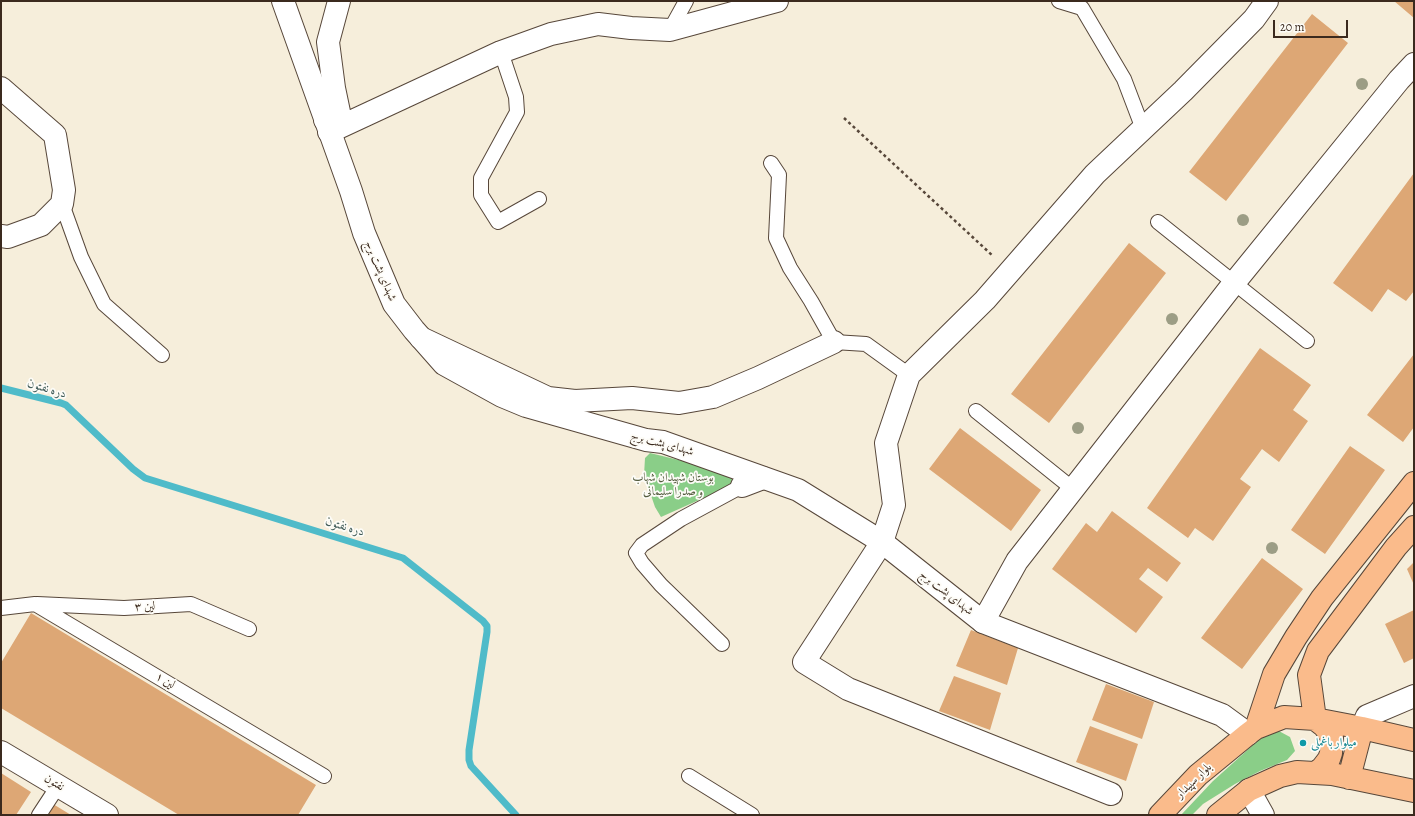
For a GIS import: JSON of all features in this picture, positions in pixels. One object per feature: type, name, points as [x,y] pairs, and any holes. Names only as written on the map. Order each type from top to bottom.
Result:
[{"type":"main road","points":[[1252,731],[1274,674],[1296,637],[1322,598],[1414,483]]},
{"type":"main road","points":[[1316,773],[1329,759],[1332,737],[1324,726],[1315,719],[1308,675],[1318,651],[1396,548],[1414,527]]},
{"type":"main road","points":[[1252,731],[1284,717],[1315,719],[1414,740]]},
{"type":"main road","points":[[1349,778],[1362,728]]},
{"type":"main road","name":"بلوار سپیدار","points":[[1160,815],[1198,775],[1252,731]]},
{"type":"main road","points":[[1218,815],[1252,789],[1280,776],[1297,772],[1332,774],[1414,791]]},
{"type":"street","name":"شهدای پشت برج","points":[[283,1],[335,122],[351,191],[364,233],[394,304],[444,364],[508,399],[526,406],[646,440],[663,442],[742,478],[763,478],[798,490],[882,542],[983,622],[1222,715],[1252,731]]},
{"type":"street","points":[[340,1],[328,42],[334,88],[335,122],[501,52],[551,34],[598,24],[631,28],[670,30],[777,1]]},
{"type":"street","points":[[1111,794],[848,689],[804,662],[882,542],[894,505],[886,443],[909,375],[984,300],[1095,174],[1143,129],[1254,19],[1267,1]]},
{"type":"street","points":[[983,622],[1017,561],[1234,283],[1399,80],[1414,64]]},
{"type":"street","points":[[1,88],[55,135],[64,190],[62,204],[41,225],[8,237],[1,236]]},
{"type":"street","points":[[421,338],[548,398],[575,400],[632,398],[679,403],[713,397],[758,378],[834,342]]},
{"type":"street","points":[[1362,728],[1366,716],[1414,696]]},
{"type":"street","name":"نفتون","points":[[1,752],[107,815]]},
{"type":"street","points":[[1252,789],[1263,815]]},
{"type":"lane","points":[[670,30],[686,1]]},
{"type":"lane","points":[[1059,1],[1082,8],[1124,79],[1143,129]]},
{"type":"lane","points":[[501,52],[516,97],[517,112],[481,178],[481,195],[498,222],[539,198]]},
{"type":"lane","points":[[772,163],[779,175],[776,238],[790,268],[834,342],[866,344],[909,375]]},
{"type":"lane","points":[[62,204],[81,257],[104,304],[162,355]]},
{"type":"lane","points":[[1158,222],[1307,341]]},
{"type":"lane","points":[[976,411],[1073,489]]},
{"type":"lane","points":[[722,644],[661,585],[642,563],[636,553],[642,545],[742,478]]},
{"type":"lane","points":[[1,608],[35,604]]},
{"type":"lane","name":"لین ۳","points":[[35,604],[124,608],[191,604],[250,629]]},
{"type":"lane","name":"لین ۱","points":[[35,604],[324,776]]},
{"type":"lane","points":[[689,776],[752,815]]},
{"type":"lane","points":[[39,815],[58,786]]},
{"type":"path","points":[[844,118],[1009,272]]},
{"type":"green space","name":"بوستان شهیدان شهاب و صدرا سلیمانی","points":[[650,453],[736,474],[737,483],[661,517],[655,507],[644,475],[645,458]]},
{"type":"green space","points":[[1277,730],[1290,737],[1295,751],[1287,760],[1260,771],[1235,784],[1203,804],[1192,815],[1181,815],[1213,781],[1263,736]]},
{"type":"building","points":[[1394,1],[1414,1],[1414,18]]},
{"type":"building","points":[[1312,14],[1348,43],[1226,201],[1189,172]]},
{"type":"building","points":[[1414,173],[1414,291],[1406,301],[1388,289],[1372,312],[1333,283]]},
{"type":"building","points":[[1129,243],[1166,273],[1049,423],[1011,394]]},
{"type":"building","points":[[1260,348],[1311,385],[1293,410],[1308,421],[1279,462],[1262,449],[1240,479],[1251,487],[1213,541],[1195,528],[1188,538],[1147,508]]},
{"type":"building","points":[[1414,354],[1414,427],[1403,442],[1367,415]]},
{"type":"building","points":[[960,428],[1041,490],[1011,531],[929,469]]},
{"type":"building","points":[[1350,446],[1385,470],[1325,554],[1291,530]]},
{"type":"building","points":[[1112,511],[1181,563],[1167,582],[1148,568],[1139,579],[1163,597],[1136,633],[1052,569],[1086,523],[1097,532]]},
{"type":"building","points":[[1262,558],[1303,589],[1242,669],[1201,638]]},
{"type":"building","points":[[1414,562],[1414,585],[1407,569]]},
{"type":"building","points":[[1414,610],[1414,658],[1404,663],[1385,624]]},
{"type":"building","points":[[31,613],[316,785],[298,815],[179,815],[1,708],[1,663]]},
{"type":"building","points":[[971,630],[1018,648],[1007,685],[956,666]]},
{"type":"building","points":[[954,676],[1001,693],[990,730],[939,711]]},
{"type":"building","points":[[1106,684],[1154,702],[1142,739],[1092,720]]},
{"type":"building","points":[[1090,726],[1138,744],[1126,781],[1076,762]]},
{"type":"building","points":[[1,773],[31,792],[16,815],[1,815]]},
{"type":"building","points":[[53,804],[71,815],[46,815]]},
{"type":"waterway","name":"دره نفتون","points":[[1,388],[66,405],[133,469],[145,478],[403,558],[483,621],[487,626],[487,632],[469,750],[469,760],[471,766],[516,815]]},
{"type":"place","name":"میلوار باغملی","points":[[1303,743]]}]
